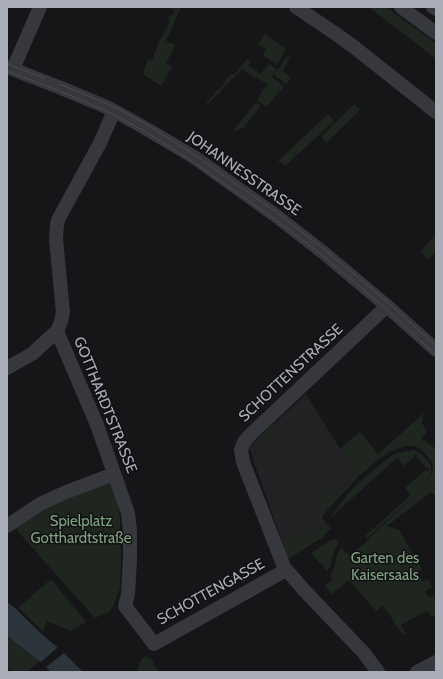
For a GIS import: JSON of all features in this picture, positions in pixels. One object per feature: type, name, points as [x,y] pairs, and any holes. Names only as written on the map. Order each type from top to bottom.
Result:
[{"type":"street","points":[[10,68],[40,7]]},
{"type":"street","points":[[296,7],[354,47],[436,112]]},
{"type":"street","points":[[401,7],[436,33]]},
{"type":"street","name":"JOHANNESSTRASSE","points":[[10,68],[114,111],[194,157],[269,210],[324,253],[436,350]]},
{"type":"street","name":"GOTTHARDTSTRASSE","points":[[114,111],[100,143],[56,224],[62,312],[61,322],[57,331],[97,424],[128,513],[130,530],[130,560],[128,594],[125,606],[154,644]]},
{"type":"street","name":"SCHOTTENSTRASSE","points":[[378,672],[364,653],[303,589],[281,562],[243,462],[241,450],[244,442],[250,435],[387,306]]},
{"type":"street","points":[[7,368],[32,354],[57,331]]},
{"type":"street","points":[[7,526],[40,504],[66,492],[114,474]]},
{"type":"street","name":"SCHOTTENGASSE","points":[[154,644],[286,570]]},
{"type":"street","points":[[417,672],[436,662]]},
{"type":"shaded area","points":[[306,394],[355,473],[323,515],[322,518],[331,529],[286,552],[249,447]]},
{"type":"shaded area","points":[[7,602],[83,672],[51,672],[41,662],[7,636]]},
{"type":"green space","points":[[172,7],[181,7],[166,41],[175,45],[166,64],[172,67],[161,86],[143,74],[148,59],[152,60],[160,39],[170,21],[168,20],[170,15],[173,16],[175,11],[171,9]]},
{"type":"green space","points":[[369,7],[386,7],[436,43],[436,59]]},
{"type":"green space","points":[[265,34],[286,49],[277,65],[263,55],[266,49],[258,44]]},
{"type":"green space","points":[[287,56],[290,57],[283,71],[291,78],[286,84],[274,75]]},
{"type":"green space","points":[[247,59],[251,61],[248,65],[260,74],[269,64],[277,69],[272,77],[284,87],[266,107],[257,100],[267,84],[242,69],[208,104],[206,103],[225,83],[224,82],[231,74],[234,75]]},
{"type":"green space","points":[[256,102],[261,106],[243,128],[233,131]]},
{"type":"green space","points":[[354,104],[360,110],[326,143],[321,137]]},
{"type":"green space","points":[[328,114],[334,121],[285,166],[278,161]]},
{"type":"green space","points":[[436,234],[436,251],[429,259],[420,252]]},
{"type":"green space","name":"Garten des Kaisersaals","points":[[424,413],[422,423],[427,432],[421,438],[436,449],[436,495],[431,492],[387,526],[399,530],[422,569],[417,572],[423,582],[428,579],[432,587],[425,591],[429,598],[433,596],[436,600],[436,615],[431,617],[427,611],[401,625],[405,633],[402,634],[383,605],[376,611],[349,580],[332,594],[325,586],[333,579],[330,575],[338,552],[342,548],[349,555],[366,543],[366,541],[411,499],[367,538],[365,536],[411,495],[405,488],[425,470],[429,471],[429,468],[426,468],[417,457],[417,454],[415,454],[414,457],[404,466],[397,458],[329,519],[357,484],[382,463],[397,453],[415,450],[428,461],[431,466],[431,472],[411,498],[430,476],[433,468],[431,461],[422,450],[417,447],[406,446],[391,451],[380,458],[359,476],[323,515],[322,518],[331,529],[328,530],[328,532],[324,535],[325,536],[288,559],[282,542],[323,527],[316,507],[317,505],[330,487],[337,496],[355,473],[340,449],[360,432],[378,454]]},
{"type":"green space","points":[[272,425],[277,432],[269,439],[249,447]]},
{"type":"green space","name":"Spielplatz Gotthardtstraße","points":[[111,483],[118,505],[120,518],[120,588],[113,607],[109,612],[95,618],[20,534],[15,526],[34,512],[88,488]]},
{"type":"green space","points":[[331,540],[336,540],[339,544],[335,549],[330,567],[327,571],[311,553]]},
{"type":"green space","points":[[51,579],[86,622],[70,631],[47,621],[43,631],[18,608]]},
{"type":"green space","points":[[7,636],[40,661],[27,672],[15,672],[7,668]]},
{"type":"green space","points":[[145,656],[152,660],[158,672],[138,672],[141,660]]},
{"type":"pier","points":[[58,647],[64,653],[46,667],[41,662]]},
{"type":"tram line","points":[[7,64],[44,78]]},
{"type":"tram line","points":[[7,71],[60,91],[113,114],[144,131],[192,161],[273,218],[322,255],[385,308],[436,355]]},
{"type":"tram line","points":[[59,84],[110,105],[146,124],[195,155],[276,212],[325,250],[390,304],[436,346]]}]
